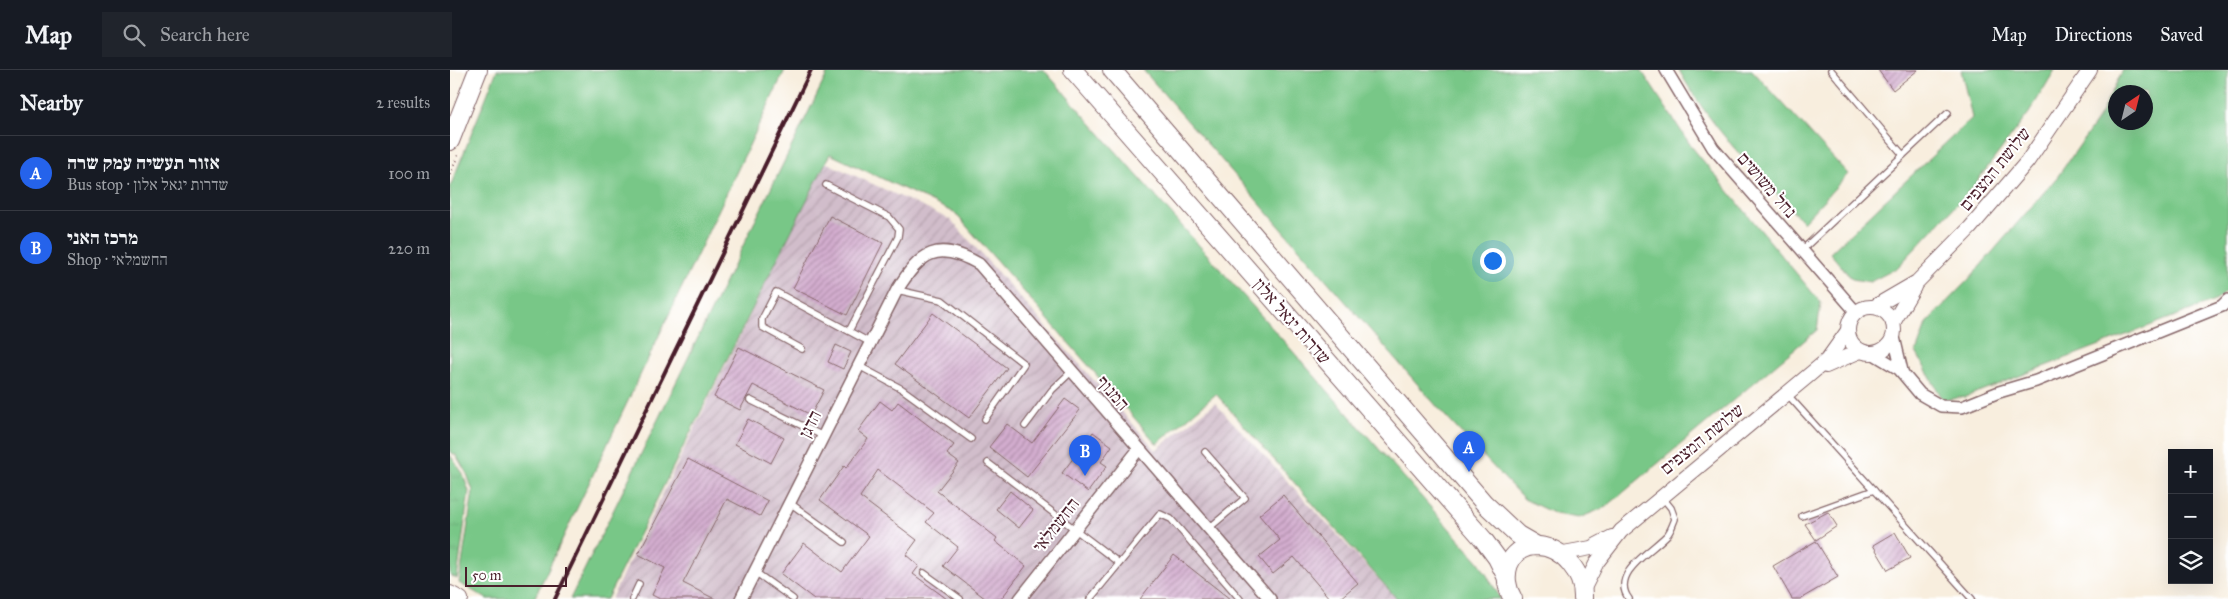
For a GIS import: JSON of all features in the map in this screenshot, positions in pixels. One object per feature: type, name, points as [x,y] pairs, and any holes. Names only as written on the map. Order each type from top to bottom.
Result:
[{"type":"main road","points":[[450,142],[478,70]]},
{"type":"main road","name":"שדרות יגאל אלון","points":[[1073,70],[1483,539],[1497,558],[1514,599]]},
{"type":"main road","name":"שדרות יגאל אלון","points":[[1112,70],[1484,503],[1518,535],[1537,546],[1558,554]]},
{"type":"main road","points":[[1506,576],[1508,564],[1516,554],[1527,548],[1537,546]]},
{"type":"main road","points":[[1558,554],[1574,567],[1583,593]]},
{"type":"street","name":"נחל משושים","points":[[1666,70],[1713,148],[1856,312]]},
{"type":"street","name":"שלושת המצפים","points":[[1874,307],[1917,282],[1970,228],[2022,168],[2090,70]]},
{"type":"street","name":"המנוף","points":[[913,266],[927,255],[943,251],[963,255],[979,264],[1270,599]]},
{"type":"street","name":"הדגן","points":[[741,599],[897,290],[913,266]]},
{"type":"street","name":"שלושת המצפים","points":[[1894,330],[1917,282]]},
{"type":"street","points":[[1904,375],[1898,358],[1894,330],[1886,312],[1874,307],[1861,309],[1856,312],[1848,325],[1848,332],[1854,346],[1891,363],[1920,394],[1941,406],[1962,407],[1999,392],[2036,381],[2222,306],[2228,300]]},
{"type":"street","points":[[1867,352],[1886,348],[1894,330]]},
{"type":"street","name":"שלושת המצפים","points":[[1583,593],[1597,562],[1621,532],[1808,376],[1838,346],[1848,332]]},
{"type":"street","name":"שלושת המצפים","points":[[1808,376],[1835,361],[1867,352]]},
{"type":"street","name":"החשמלאי","points":[[1020,599],[1139,449]]},
{"type":"street","name":"שלושת המצפים","points":[[1558,554],[1591,548],[1621,532]]},
{"type":"street","points":[[450,593],[461,599]]},
{"type":"lane","points":[[1831,70],[1902,155]]},
{"type":"lane","points":[[1802,250],[1948,113]]},
{"type":"lane","points":[[826,185],[889,217],[899,229],[898,237],[849,331]]},
{"type":"lane","points":[[897,290],[942,300],[1024,364],[985,419]]},
{"type":"lane","points":[[802,348],[762,327],[762,319],[776,292],[871,343]]},
{"type":"lane","points":[[859,366],[902,389],[972,439]]},
{"type":"lane","points":[[1024,426],[1052,390],[1072,371]]},
{"type":"lane","points":[[1787,394],[1972,599]]},
{"type":"lane","points":[[750,400],[824,436]]},
{"type":"lane","points":[[1205,452],[1245,498],[1208,528]]},
{"type":"lane","points":[[988,463],[1118,563]]},
{"type":"lane","points":[[1802,516],[1874,490]]},
{"type":"lane","points":[[1629,599],[1625,594],[1625,580],[1633,565],[1669,532],[1675,520],[1671,508],[1662,497]]},
{"type":"lane","points":[[790,503],[844,542]]},
{"type":"lane","points":[[1090,599],[1160,514],[1171,518],[1240,599]]},
{"type":"lane","points":[[755,572],[793,599]]},
{"type":"lane","points":[[924,573],[960,599]]},
{"type":"lane","points":[[632,599],[639,584]]},
{"type":"shaded area","points":[[825,162],[951,220],[1156,450],[1215,403],[1397,599],[611,599]]},
{"type":"green space","points":[[497,70],[785,70],[534,599],[487,599],[459,583],[473,491],[467,474],[456,455],[450,452],[450,187]]},
{"type":"green space","points":[[829,70],[1044,70],[1479,562],[1501,599],[1397,599],[1216,394],[1157,444],[955,213],[830,154],[607,599],[570,599]]},
{"type":"green space","points":[[1143,70],[1641,70],[1691,146],[1821,303],[1817,330],[1606,507],[1579,518],[1555,514],[1524,499],[1447,418]]},
{"type":"green space","points":[[1679,70],[1752,70],[1848,174],[1803,222],[1720,131],[1691,91]]},
{"type":"green space","points":[[1961,70],[2055,70],[2029,113],[1971,189],[1897,268],[1870,282],[1852,279],[1830,253],[1972,118]]},
{"type":"green space","points":[[2123,70],[2228,70],[2228,289],[2217,300],[1965,397],[1943,400],[1916,352],[1927,322],[1969,279],[2058,176],[2098,119],[2108,99],[2108,130],[2153,130],[2153,85],[2115,85]]},
{"type":"green space","points":[[450,455],[462,472],[469,491],[457,579],[450,575]]},
{"type":"building","points":[[1878,70],[1918,70],[1893,90]]},
{"type":"building","points":[[830,216],[883,243],[847,315],[793,288]]},
{"type":"building","points":[[933,313],[1007,368],[969,418],[895,364]]},
{"type":"building","points":[[836,345],[851,352],[843,369],[828,362]]},
{"type":"building","points":[[739,347],[824,390],[811,415],[753,385],[740,410],[714,397]]},
{"type":"building","points":[[1065,399],[1080,410],[1027,477],[989,447],[1007,424],[1032,443]]},
{"type":"building","points":[[880,401],[892,410],[898,402],[954,445],[947,454],[959,463],[937,491],[997,538],[995,541],[1026,566],[1001,599],[986,599],[943,566],[958,547],[926,522],[934,513],[878,470],[860,497],[917,540],[906,555],[919,566],[913,574],[947,599],[814,599],[781,574],[804,543],[842,572],[869,536],[820,500],[844,466],[846,468],[868,439],[858,431]]},
{"type":"building","points":[[748,419],[784,438],[771,463],[735,444]]},
{"type":"building","points":[[1093,432],[1112,446],[1101,462],[1107,466],[1088,492],[1062,473]]},
{"type":"building","points":[[688,459],[768,501],[760,516],[727,499],[683,583],[715,599],[660,599],[652,595],[665,568],[638,554]]},
{"type":"building","points":[[1010,491],[1033,510],[1019,528],[996,509]]},
{"type":"building","points":[[1283,495],[1358,583],[1339,599],[1330,599],[1294,557],[1273,574],[1259,557],[1280,540],[1259,515]]},
{"type":"building","points":[[1828,512],[1837,526],[1816,540],[1805,524]]},
{"type":"building","points":[[1895,532],[1910,558],[1888,570],[1873,545]]},
{"type":"building","points":[[1816,541],[1838,577],[1800,599],[1792,599],[1773,566]]},
{"type":"building","points":[[1174,555],[1230,599],[1140,599]]},
{"type":"railway","points":[[555,599],[811,70]]},
{"type":"place","name":"אזור תעשיה עמק שרה","points":[[1469,472]]},
{"type":"place","name":"מרכז האני","points":[[1085,476]]}]
